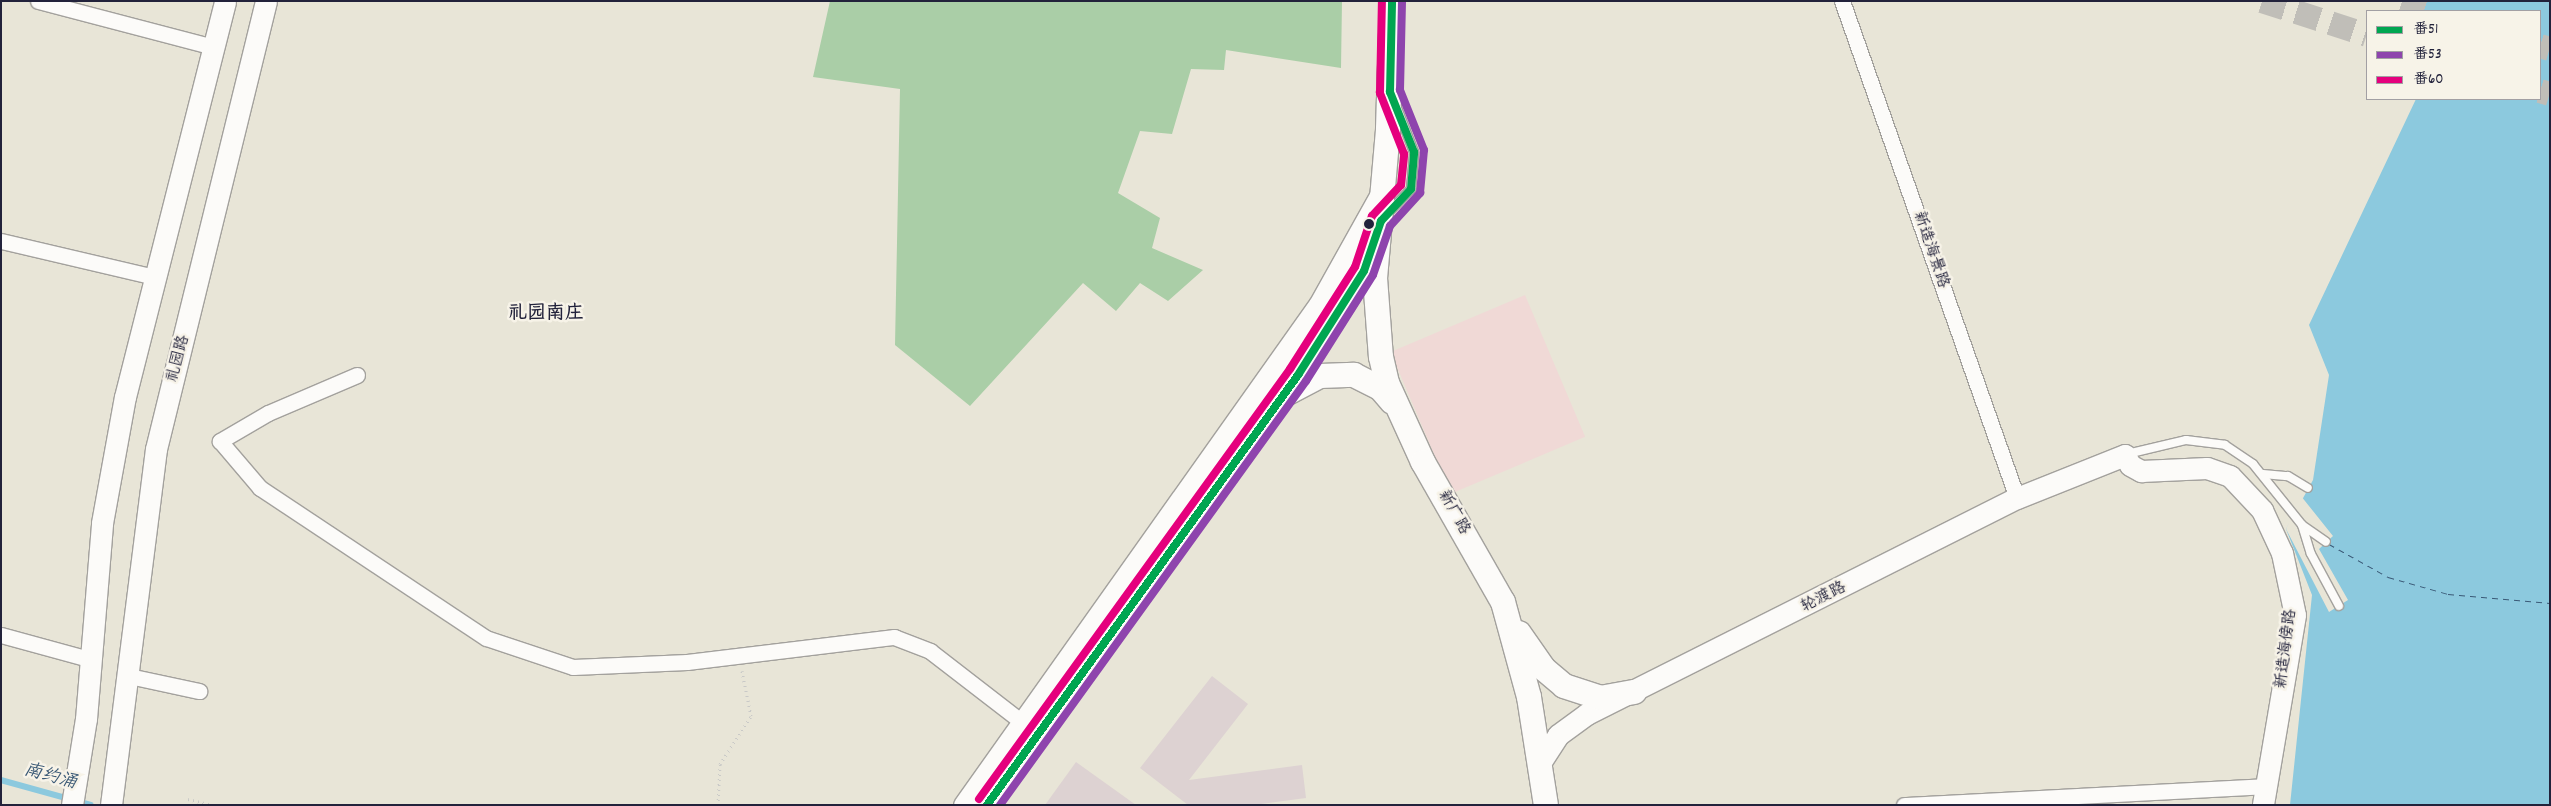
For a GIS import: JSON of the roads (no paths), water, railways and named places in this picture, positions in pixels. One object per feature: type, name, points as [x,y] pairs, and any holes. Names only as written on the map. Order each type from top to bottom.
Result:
[{"type":"main road","points":[[72,805],[86,719],[89,658],[102,523],[125,396],[225,1]]},
{"type":"main road","name":"礼园路","points":[[111,805],[124,722],[156,449],[266,1]]},
{"type":"main road","points":[[964,805],[1335,282],[1384,190],[1390,92],[1392,1]]},
{"type":"main road","name":"新广路","points":[[1384,190],[1374,304],[1381,357],[1398,410],[1509,617],[1540,763],[1546,805]]},
{"type":"main road","points":[[987,805],[1282,396],[1364,271],[1381,221]]},
{"type":"main road","points":[[1282,396],[1320,376],[1354,375],[1380,388],[1398,410]]},
{"type":"main road","name":"轮渡路","points":[[1540,763],[1566,727],[2017,498],[2125,455]]},
{"type":"main road","name":"新造海傍路","points":[[2125,455],[2130,465],[2141,471],[2207,468],[2230,476],[2262,510],[2282,553],[2295,615],[2264,796]]},
{"type":"main road","points":[[1509,617],[1544,669],[1564,686],[1600,698],[1634,692]]},
{"type":"street","points":[[38,1],[213,47]]},
{"type":"street","name":"新造海景路","points":[[1842,1],[2017,498]]},
{"type":"street","points":[[1,241],[155,277]]},
{"type":"street","points":[[357,375],[268,413],[220,441],[260,488],[486,638],[572,667],[739,655],[894,636],[930,651],[1022,722]]},
{"type":"street","points":[[1,635],[89,658]]},
{"type":"street","points":[[129,676],[198,691]]},
{"type":"street","points":[[1904,805],[2264,796]]},
{"type":"lane","points":[[1381,221],[1411,189],[1414,152],[1390,92]]},
{"type":"lane","points":[[2125,455],[2173,441],[2202,440],[2237,452],[2263,474],[2302,525],[2326,542]]},
{"type":"lane","points":[[2263,474],[2288,476],[2308,488]]},
{"type":"lane","points":[[2302,525],[2311,554],[2339,606]]},
{"type":"water","points":[[2426,1],[2550,1],[2550,805],[2290,805],[2312,595],[2286,529],[2313,480],[2329,375],[2309,325],[2416,100],[2541,100],[2541,10],[2423,10]]},
{"type":"waterway","name":"南约涌","points":[[1,780],[91,805]]},
{"type":"tunnel","points":[[2262,1],[2366,35]]},
{"type":"tunnel","points":[[2402,1],[2430,10]]},
{"type":"tunnel","points":[[2541,46],[2550,49]]},
{"type":"tunnel","points":[[2541,91],[2550,94]]},
{"type":"district","name":"礼园南庄","points":[[546,315]]}]
